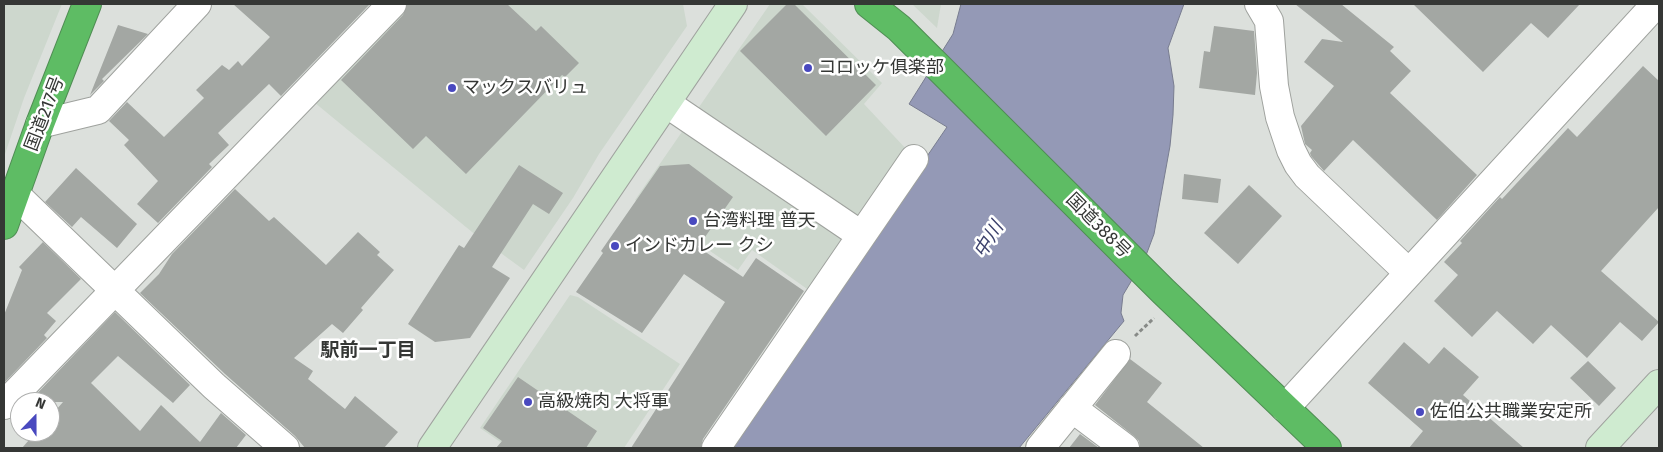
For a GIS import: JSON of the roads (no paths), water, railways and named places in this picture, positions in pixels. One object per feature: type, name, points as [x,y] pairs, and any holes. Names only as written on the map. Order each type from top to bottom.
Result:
[{"type":"highway","name":"国道217号","points":[[4,225],[40,124],[87,4]]},
{"type":"highway","name":"国道388号","points":[[870,4],[928,57],[1163,291],[1327,448]]},
{"type":"street","points":[[40,124],[98,110],[197,4]]},
{"type":"street","points":[[4,405],[114,289],[392,4]]},
{"type":"street","points":[[432,448],[733,4]]},
{"type":"street","points":[[1260,4],[1270,28],[1274,86],[1280,117],[1290,150],[1298,164],[1409,273]]},
{"type":"street","points":[[1285,408],[1656,4]]},
{"type":"street","points":[[666,103],[862,235]]},
{"type":"street","points":[[716,448],[914,159]]},
{"type":"street","points":[[15,194],[272,444]]},
{"type":"street","points":[[1040,448],[1116,354]]},
{"type":"street","points":[[1600,448],[1659,384]]},
{"type":"street","points":[[1072,408],[1125,448]]},
{"type":"water","name":"中川","points":[[961,4],[1184,4],[1168,48],[1174,86],[1173,115],[1170,146],[1154,234],[1145,258],[1123,295],[1121,313],[1124,321],[1019,448],[728,448],[947,127],[909,104],[953,34]]},
{"type":"place","name":"コロッケ俱楽部","points":[[808,68]]},
{"type":"place","name":"マックスバリュ","points":[[452,88]]},
{"type":"place","name":"台湾料理 普天","points":[[693,221]]},
{"type":"place","name":"インドカレー クシ","points":[[615,246]]},
{"type":"place","name":"高級焼肉 大将軍","points":[[528,402]]},
{"type":"place","name":"佐伯公共職業安定所","points":[[1420,412]]},
{"type":"district","name":"駅前一丁目","points":[[368,351]]}]
